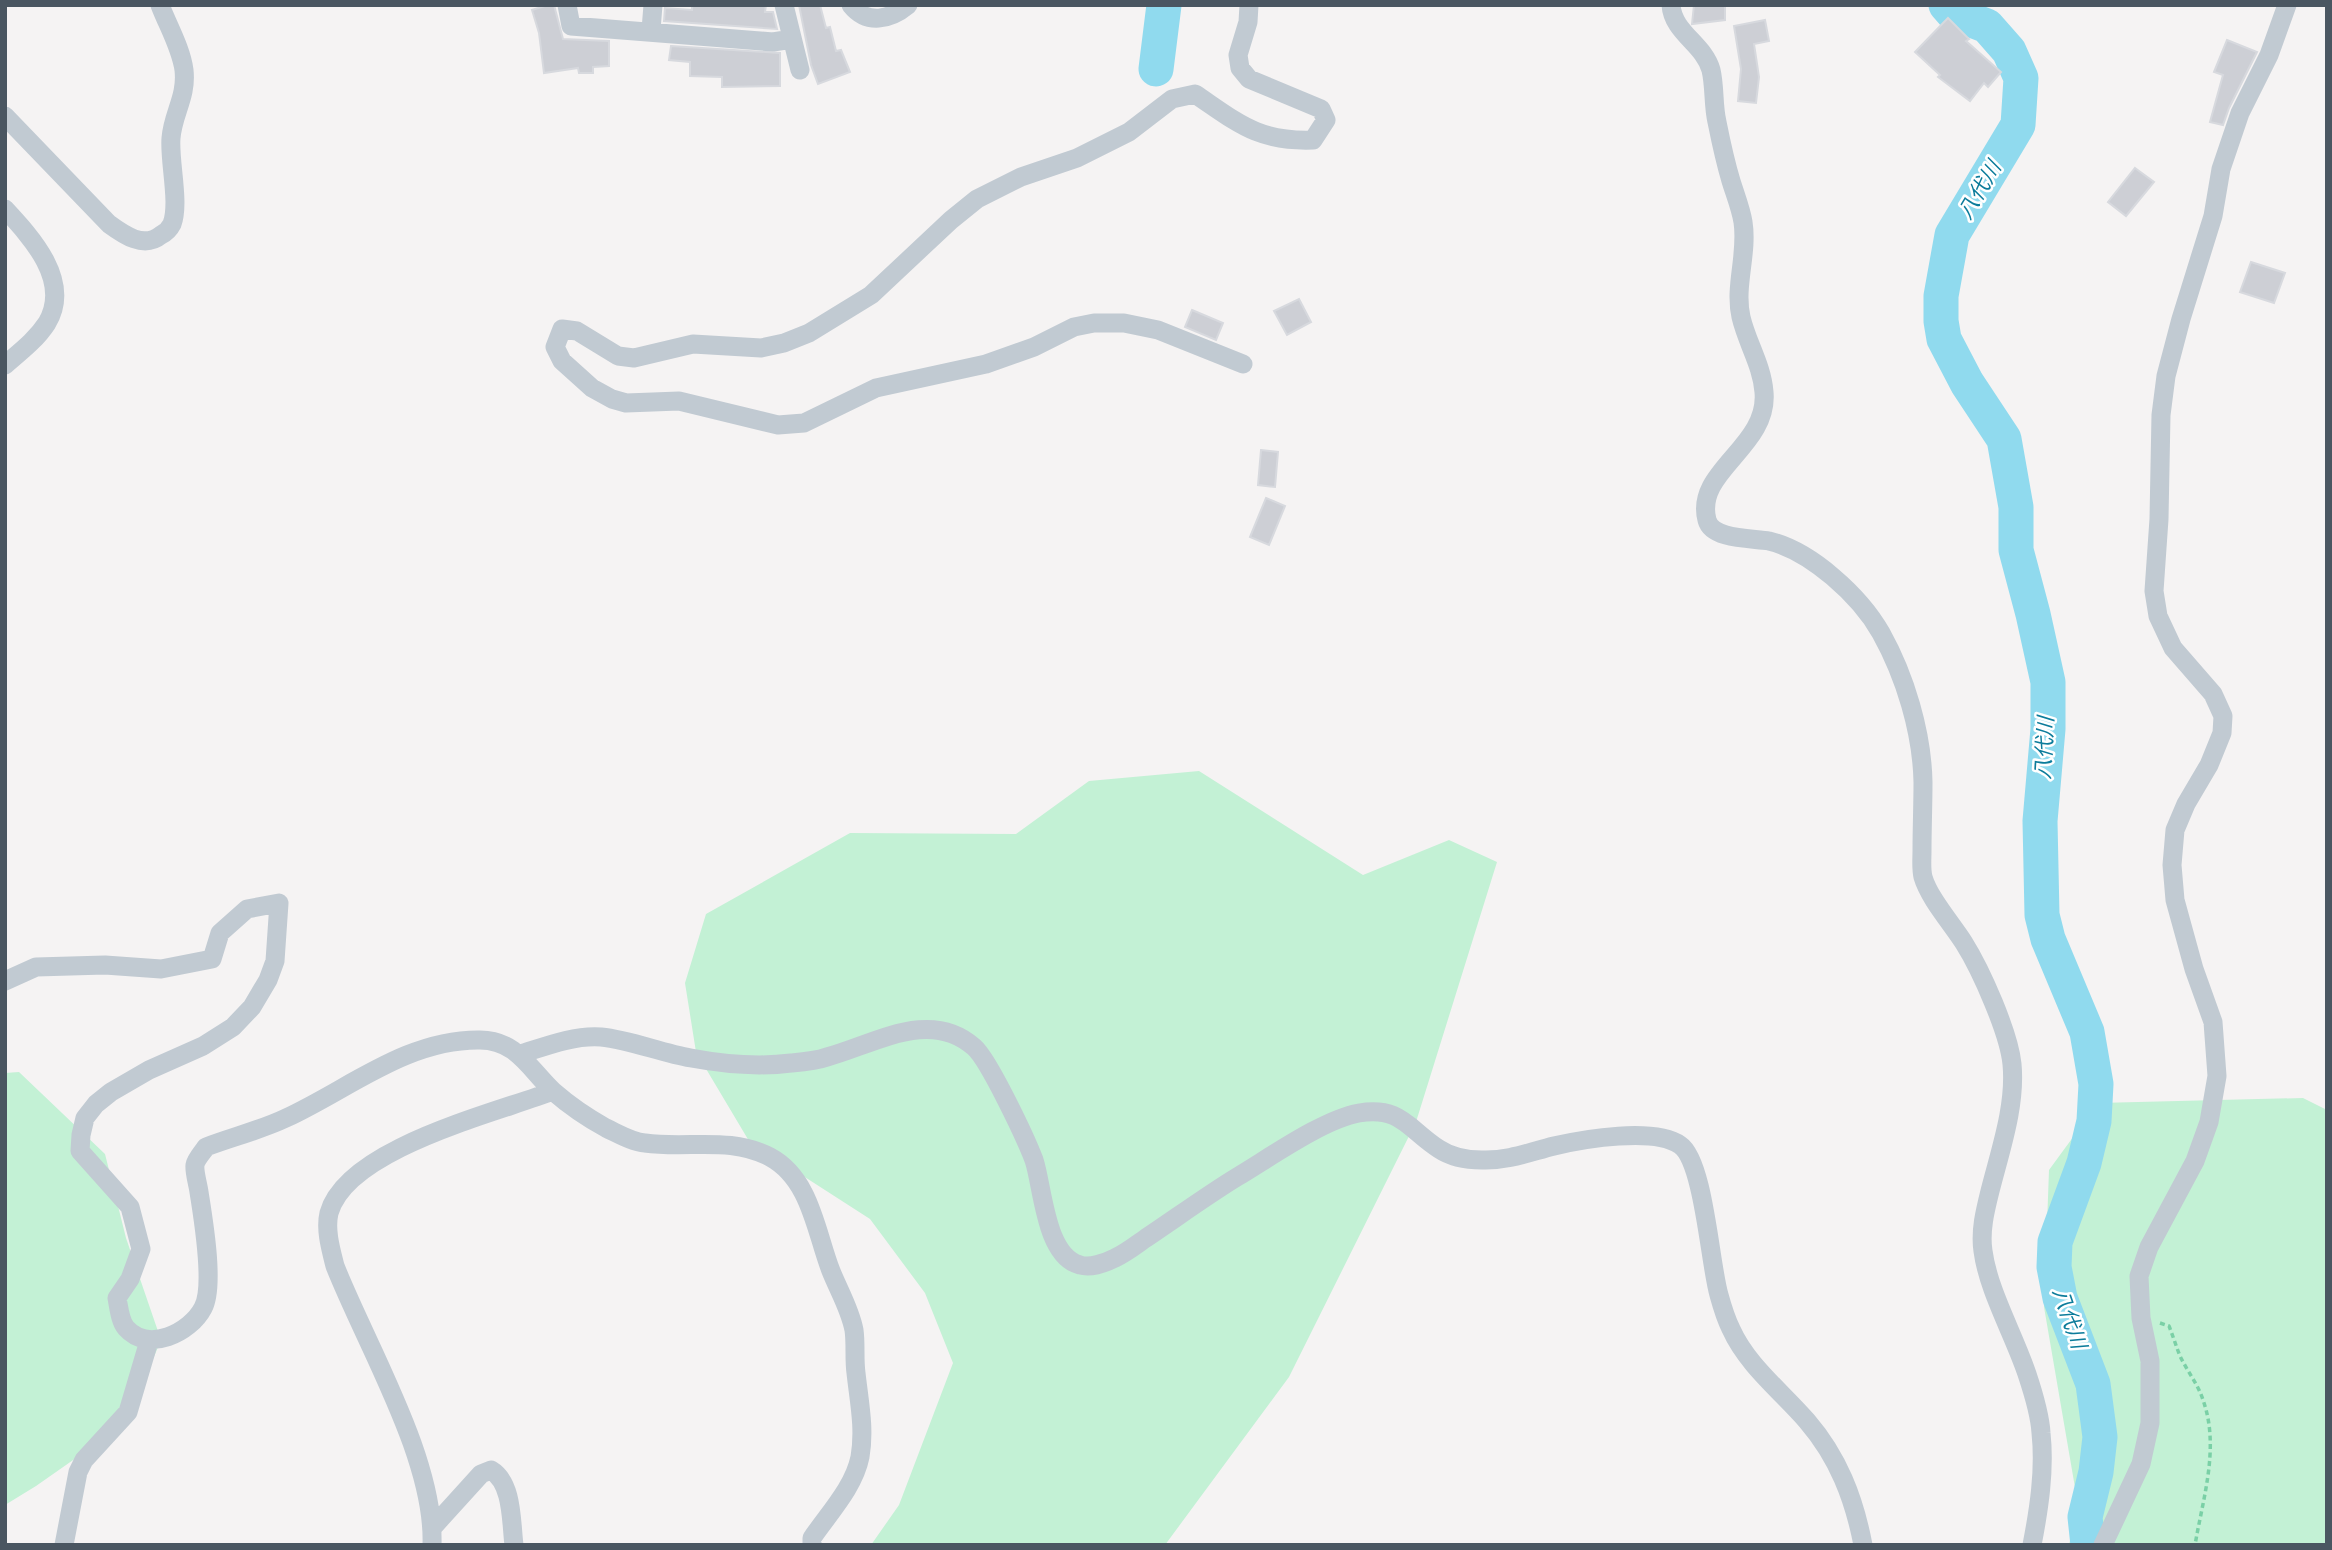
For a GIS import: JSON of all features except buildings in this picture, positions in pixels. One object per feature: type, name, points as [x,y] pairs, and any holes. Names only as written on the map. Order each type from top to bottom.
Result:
[{"type":"street","points":[[5,116],[108,224],[124,235],[153,242],[172,224],[174,206],[171,141],[173,123],[182,104],[184,85],[178,50],[160,5]]},
{"type":"street","points":[[567,5],[571,26],[650,30],[773,42],[792,39]]},
{"type":"street","points":[[650,30],[653,5]]},
{"type":"street","points":[[785,5],[800,70]]},
{"type":"street","points":[[851,5],[865,18],[883,19],[897,14],[908,5]]},
{"type":"street","points":[[1243,364],[1158,330],[1124,323],[1094,323],[1074,327],[1034,347],[986,364],[876,388],[804,423],[778,425],[679,401],[626,403],[611,399],[592,388],[562,361],[555,347],[562,329],[577,331],[618,356],[634,358],[692,344],[761,348],[809,333],[871,295],[977,199],[1021,177],[1087,153],[1129,132],[1172,99],[1186,94],[1195,94],[1249,130],[1290,141],[1313,140],[1326,120],[1321,109],[1249,79],[1240,68],[1238,54],[1248,22],[1249,5]]},
{"type":"street","points":[[1671,5],[1672,15],[1683,33],[1706,58],[1711,71],[1716,118],[1743,222],[1744,257],[1739,293],[1741,318],[1760,367],[1765,396],[1761,421],[1748,442],[1721,469],[1706,500],[1707,523],[1711,529],[1736,538],[1768,541],[1794,550],[1830,575],[1864,608],[1881,633],[1902,680],[1913,715],[1923,776],[1922,875],[1929,891],[1968,949],[2004,1029],[2012,1064],[2011,1100],[1983,1221],[1983,1250],[1988,1272],[2027,1375],[2041,1432],[2040,1504],[2032,1545]]},
{"type":"street","points":[[2103,1545],[2141,1464],[2150,1423],[2150,1361],[2141,1318],[2140,1276],[2148,1247],[2195,1161],[2209,1122],[2217,1076],[2213,1022],[2178,912],[2172,866],[2175,830],[2186,804],[2209,765],[2222,733],[2223,716],[2213,694],[2173,648],[2158,616],[2154,591],[2159,519],[2161,415],[2166,376],[2213,216],[2221,169],[2241,113],[2269,55],[2287,5]]},
{"type":"street","points":[[5,209],[34,240],[46,259],[53,291],[53,308],[48,321],[35,338],[5,365]]},
{"type":"street","points":[[5,981],[36,967],[105,965],[161,969],[212,959],[220,933],[247,909],[279,903],[275,961],[252,1007],[233,1027],[203,1046],[149,1070],[111,1092],[96,1104],[85,1118],[80,1151],[130,1207],[141,1249],[130,1279],[117,1298],[124,1326],[149,1340],[170,1337],[188,1325],[203,1308],[209,1283],[195,1165],[206,1147],[283,1120],[380,1066],[434,1045],[461,1040],[503,1043],[521,1054],[553,1091],[580,1113],[625,1138],[645,1143],[727,1144],[772,1158],[789,1172],[802,1190],[830,1269],[849,1310],[853,1330],[863,1435],[856,1474],[812,1538],[812,1545]]},
{"type":"street","points":[[521,1054],[554,1043],[599,1037],[691,1058],[748,1064],[785,1064],[824,1058],[904,1031],[945,1030],[962,1037],[980,1052],[1035,1164],[1046,1221],[1060,1249],[1073,1263],[1084,1266],[1115,1258],[1233,1180],[1319,1129],[1355,1113],[1386,1112],[1411,1125],[1440,1150],[1458,1157],[1483,1160],[1519,1157],[1558,1145],[1619,1137],[1655,1137],[1680,1145],[1688,1154],[1698,1179],[1718,1294],[1733,1333],[1753,1362],[1809,1423],[1831,1452],[1847,1484],[1863,1545]]},
{"type":"street","points":[[432,1536],[428,1492],[404,1425],[335,1266],[330,1247],[329,1214],[335,1200],[347,1185],[362,1171],[384,1157],[453,1125],[553,1091]]},
{"type":"street","points":[[64,1545],[78,1472],[84,1460],[128,1412],[149,1340]]},
{"type":"street","points":[[432,1536],[481,1474],[491,1470],[498,1474],[507,1492],[514,1545]]},
{"type":"path","points":[[2141,1318],[2169,1326],[2206,1410],[2210,1449],[2208,1474],[2195,1545]]},
{"type":"green space","points":[[1199,771],[1363,875],[1449,840],[1497,862],[1416,1122],[1289,1377],[1165,1545],[871,1545],[899,1505],[953,1363],[925,1293],[870,1219],[749,1141],[696,1052],[685,983],[706,914],[850,833],[1016,834],[1089,781]]},
{"type":"green space","points":[[19,1072],[105,1154],[126,1238],[161,1340],[126,1423],[5,1505],[5,1073]]},
{"type":"green space","points":[[2303,1098],[2327,1110],[2327,1545],[2069,1545],[2078,1505],[2044,1307],[2049,1170],[2098,1103]]},
{"type":"waterway","points":[[1156,69],[1164,5]]},
{"type":"waterway","name":"八代川","points":[[1946,5],[1953,13],[1987,26],[2009,51],[2021,78],[2018,125],[1952,235],[1941,296],[1941,321],[1944,339],[1967,383],[2004,439],[2016,507],[2016,550],[2048,682],[2048,729],[2040,821],[2042,915],[2048,939],[2087,1032],[2096,1084],[2094,1121],[2084,1163],[2055,1242],[2054,1267],[2060,1298],[2093,1384],[2100,1437],[2096,1472],[2085,1517],[2088,1545]]}]
